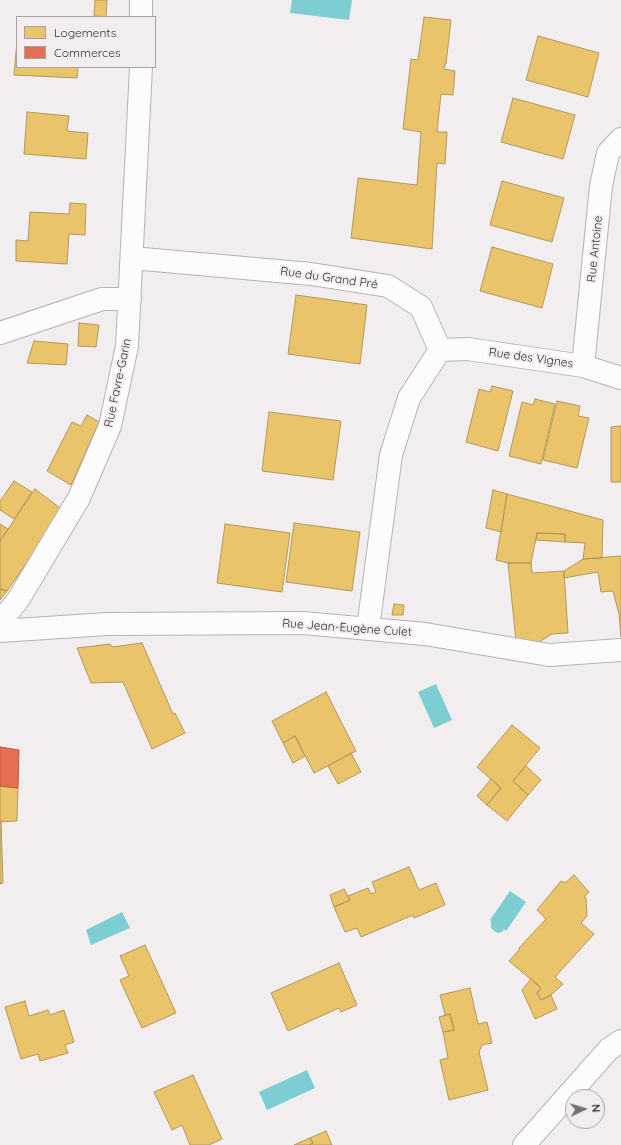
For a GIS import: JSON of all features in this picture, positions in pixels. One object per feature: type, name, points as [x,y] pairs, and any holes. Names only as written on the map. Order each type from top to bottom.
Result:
[{"type":"street","points":[[141,0],[141,16]]},
{"type":"street","name":"Rue Favre-Garin","points":[[0,622],[18,600],[79,498],[110,426],[127,346],[141,68]]},
{"type":"street","name":"Rue Antoine","points":[[583,366],[601,186],[608,153],[621,138]]},
{"type":"street","name":"Rue du Grand Pré","points":[[132,258],[311,274],[388,286],[421,307],[440,350]]},
{"type":"street","points":[[0,333],[102,299],[130,299]]},
{"type":"street","name":"Rue des Vignes","points":[[440,350],[468,349],[583,366],[621,378]]},
{"type":"street","points":[[368,628],[391,455],[409,398],[440,350]]},
{"type":"street","name":"Rue Jean-Eugène Culet","points":[[0,630],[107,624],[303,623],[425,634],[549,655],[621,650]]},
{"type":"street","points":[[524,1145],[609,1049],[621,1041]]},
{"type":"water","points":[[292,0],[352,0],[349,20],[290,13]]},
{"type":"water","points":[[436,684],[452,720],[434,728],[418,692]]},
{"type":"water","points":[[510,891],[526,902],[506,931],[504,929],[502,932],[498,933],[491,928],[490,920]]},
{"type":"water","points":[[122,912],[130,928],[91,945],[86,930]]},
{"type":"water","points":[[307,1070],[315,1088],[267,1110],[259,1092]]},
{"type":"building: Logements","points":[[95,0],[107,0],[106,16],[94,16]]},
{"type":"building: Logements","points":[[424,17],[451,20],[446,64],[444,69],[455,71],[453,95],[441,94],[437,132],[447,132],[445,164],[437,163],[432,249],[351,238],[358,178],[417,185],[421,132],[403,129],[411,59],[418,60]]},
{"type":"building: Logements","points":[[538,36],[599,53],[588,97],[526,80]]},
{"type":"building: Logements","points":[[16,52],[16,68],[78,68],[77,78],[14,75]]},
{"type":"building: Logements","points":[[513,98],[575,115],[563,159],[501,142]]},
{"type":"building: Logements","points":[[27,112],[69,116],[67,131],[88,133],[86,159],[24,154]]},
{"type":"building: Logements","points":[[502,181],[564,198],[552,242],[490,225]]},
{"type":"building: Logements","points":[[70,203],[86,204],[85,235],[69,234],[67,264],[16,261],[16,240],[28,241],[30,212],[69,214]]},
{"type":"building: Logements","points":[[492,247],[553,264],[542,308],[480,291]]},
{"type":"building: Logements","points":[[296,295],[367,305],[360,364],[288,354]]},
{"type":"building: Logements","points":[[79,323],[99,325],[96,347],[78,346]]},
{"type":"building: Logements","points":[[34,341],[68,344],[66,365],[27,363]]},
{"type":"building: Logements","points":[[492,386],[513,391],[498,451],[466,442],[479,389],[490,392]]},
{"type":"building: Logements","points":[[535,399],[555,404],[541,464],[509,456],[522,402],[533,405]]},
{"type":"building: Logements","points":[[557,401],[580,406],[578,416],[589,418],[577,468],[543,460]]},
{"type":"building: Logements","points":[[269,412],[341,421],[333,480],[262,471]]},
{"type":"building: Logements","points":[[87,415],[99,422],[71,485],[47,471],[72,422],[81,426]]},
{"type":"building: Logements","points":[[621,426],[621,482],[611,482],[611,427]]},
{"type":"building: Logements","points":[[14,481],[32,492],[14,519],[0,510],[0,501]]},
{"type":"building: Logements","points":[[35,489],[60,508],[47,534],[7,591],[0,589],[0,541]]},
{"type":"building: Logements","points":[[493,490],[507,494],[501,532],[486,528]]},
{"type":"building: Logements","points":[[507,494],[603,520],[602,558],[583,559],[585,543],[565,542],[565,534],[537,533],[531,563],[508,563],[496,560]]},
{"type":"building: Logements","points":[[294,523],[360,532],[352,591],[286,582]]},
{"type":"building: Logements","points":[[0,524],[8,529],[0,541]]},
{"type":"building: Logements","points":[[225,524],[290,533],[282,592],[217,583]]},
{"type":"building: Logements","points":[[537,533],[565,534],[565,542],[536,540]]},
{"type":"building: Logements","points":[[621,556],[621,637],[619,614],[613,591],[601,592],[598,572],[564,578],[564,571],[583,559]]},
{"type":"building: Logements","points":[[508,563],[531,563],[532,573],[564,571],[568,633],[552,634],[536,644],[516,641]]},
{"type":"building: Logements","points":[[0,589],[7,591],[0,600]]},
{"type":"building: Logements","points":[[394,604],[404,605],[403,615],[392,615]]},
{"type":"building: Logements","points":[[142,643],[173,714],[175,713],[185,733],[152,749],[123,682],[91,683],[77,648],[110,644],[112,647]]},
{"type":"building: Logements","points":[[326,692],[356,751],[314,773],[295,736],[283,743],[272,721]]},
{"type":"building: Logements","points":[[512,725],[540,748],[513,781],[528,795],[507,821],[487,805],[501,788],[477,767]]},
{"type":"building: Logements","points":[[295,736],[305,756],[293,763],[283,743]]},
{"type":"building: Logements","points":[[351,753],[361,772],[338,784],[328,766]]},
{"type":"building: Logements","points":[[526,766],[541,780],[528,795],[513,781]]},
{"type":"building: Logements","points":[[491,779],[501,788],[487,805],[477,796]]},
{"type":"building: Logements","points":[[0,786],[18,788],[17,821],[0,822]]},
{"type":"building: Logements","points":[[1,821],[3,883],[0,884],[0,822]]},
{"type":"building: Logements","points":[[409,867],[419,890],[436,883],[445,905],[414,918],[413,915],[361,937],[357,928],[345,932],[334,907],[350,900],[348,896],[368,888],[371,894],[376,892],[372,882]]},
{"type":"building: Logements","points":[[574,875],[589,892],[584,897],[586,898],[587,916],[581,923],[594,934],[555,977],[563,984],[551,995],[541,1000],[537,993],[541,988],[509,961],[546,919],[537,910],[561,881],[565,883]]},
{"type":"building: Logements","points":[[344,889],[350,900],[334,907],[330,895]]},
{"type":"building: Logements","points":[[145,945],[176,1013],[142,1028],[120,980],[129,976],[120,956]]},
{"type":"building: Logements","points":[[339,963],[357,1005],[341,1012],[339,1008],[288,1031],[271,993]]},
{"type":"building: Logements","points":[[531,979],[541,988],[537,993],[541,1000],[551,995],[557,1009],[535,1019],[522,990]]},
{"type":"building: Logements","points":[[470,988],[478,1024],[487,1022],[492,1043],[482,1045],[479,1052],[488,1090],[449,1100],[440,1060],[448,1058],[443,1032],[454,1030],[450,1014],[445,1015],[440,995]]},
{"type":"building: Logements","points":[[25,1001],[29,1016],[48,1010],[50,1015],[64,1010],[74,1042],[65,1045],[68,1053],[40,1061],[38,1054],[21,1059],[5,1007]]},
{"type":"building: Logements","points":[[450,1014],[454,1030],[443,1032],[439,1017]]},
{"type":"building: Logements","points":[[193,1075],[222,1139],[209,1145],[190,1145],[182,1125],[172,1130],[154,1092]]},
{"type":"building: Logements","points":[[326,1131],[332,1145],[309,1145],[313,1143],[310,1138]]},
{"type":"building: Logements","points":[[310,1138],[313,1143],[309,1145],[294,1145]]},
{"type":"building: Commerces","points":[[0,747],[19,750],[18,788],[0,786]]}]
